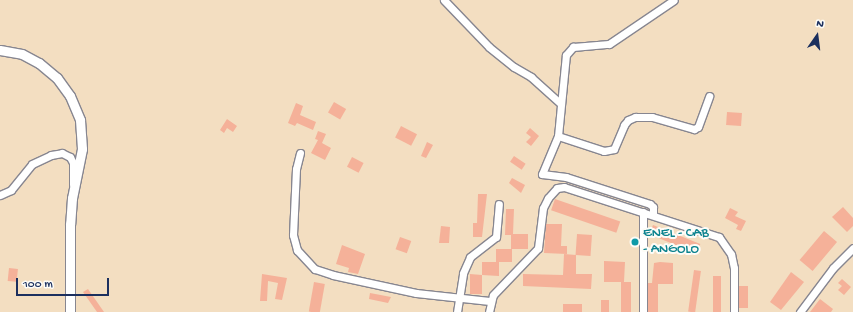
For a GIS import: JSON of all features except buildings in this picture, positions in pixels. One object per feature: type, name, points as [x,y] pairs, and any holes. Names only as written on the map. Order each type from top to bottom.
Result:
[{"type":"main road","points":[[0,50],[22,54],[39,63],[57,78],[70,96],[80,120],[82,149],[70,224],[70,312]]},
{"type":"street","points":[[444,0],[489,47],[507,62],[531,77],[561,104]]},
{"type":"street","points":[[653,215],[653,207],[650,204],[566,176],[542,174],[558,136],[566,55],[573,47],[609,44],[674,0]]},
{"type":"street","points":[[558,136],[609,151],[614,148],[628,120],[635,117],[652,117],[694,129],[698,127],[709,96]]},
{"type":"street","points":[[0,196],[11,190],[32,164],[51,155],[62,153],[70,157],[73,163],[72,182],[75,188]]},
{"type":"street","points":[[300,153],[296,169],[293,235],[297,250],[315,269],[333,275],[416,293],[490,301]]},
{"type":"street","points":[[489,312],[490,301],[493,295],[538,248],[544,208],[551,192],[557,188],[571,188],[713,233],[726,246],[734,268],[734,312]]},
{"type":"street","points":[[457,312],[463,273],[470,257],[496,237],[499,204]]},
{"type":"street","points":[[643,212],[643,312]]},
{"type":"street","points":[[800,312],[833,268],[853,248]]},
{"type":"place","name":"ENEL - CAB - ANGOLO","points":[[635,242]]}]
